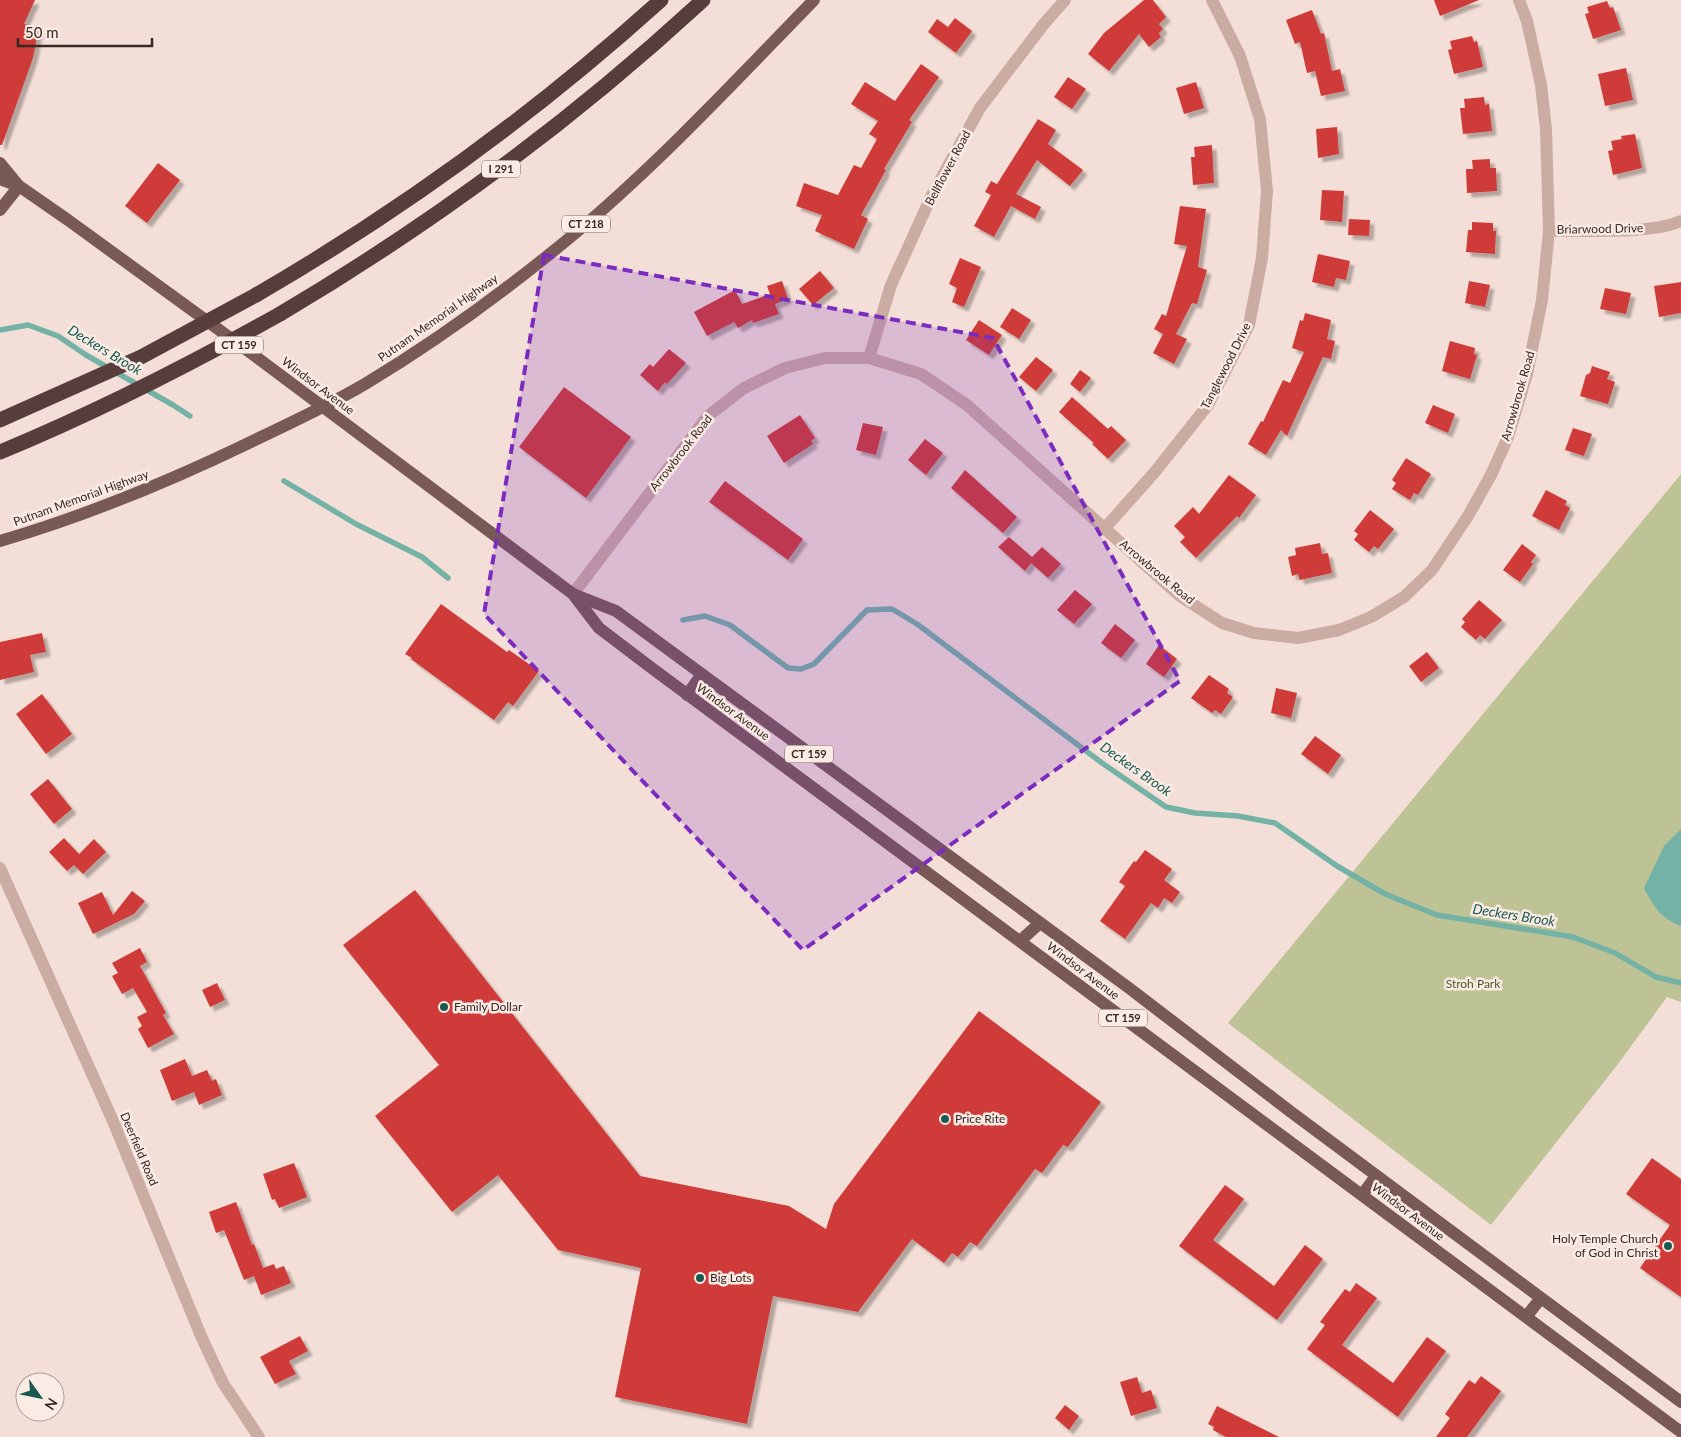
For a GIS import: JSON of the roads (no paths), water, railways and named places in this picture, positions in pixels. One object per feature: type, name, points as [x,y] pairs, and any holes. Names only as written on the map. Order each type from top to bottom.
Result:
[{"type":"highway","name":"I 291","points":[[0,420],[141,357],[256,295],[391,212],[480,149],[572,77],[661,0]]},
{"type":"highway","name":"I 291","points":[[0,452],[128,395],[224,345],[280,314],[392,245],[508,164],[596,94],[703,0]]},
{"type":"main road","name":"Putnam Memorial Highway","points":[[0,541],[101,507],[216,460],[323,407],[366,383],[437,337],[561,245],[609,204],[656,160],[814,0]]},
{"type":"main road","name":"Windsor Avenue","points":[[0,163],[18,186]]},
{"type":"main road","name":"Windsor Avenue","points":[[0,179],[18,186],[162,289],[573,594],[616,611],[1135,993],[1376,1176],[1681,1402]]},
{"type":"main road","points":[[0,210],[18,186]]},
{"type":"main road","name":"Windsor Avenue","points":[[573,594],[599,628],[687,695],[1681,1432]]},
{"type":"main road","points":[[687,695],[702,674]]},
{"type":"main road","points":[[1020,941],[1040,924]]},
{"type":"main road","points":[[1362,1195],[1376,1176]]},
{"type":"main road","points":[[1526,1318],[1541,1298]]},
{"type":"street","name":"Bellflower Road","points":[[869,358],[891,285],[931,197],[980,108],[1043,25],[1065,0]]},
{"type":"street","name":"Tanglewood Drive","points":[[1105,528],[1154,473],[1208,405],[1248,325],[1262,258],[1267,191],[1260,119],[1240,56],[1212,0]]},
{"type":"street","name":"Arrowbrook Road","points":[[573,594],[708,416],[744,388],[784,368],[825,358],[869,358],[921,374],[967,405],[1180,596],[1222,623],[1254,633],[1298,638],[1339,630],[1371,617],[1404,597],[1432,570],[1468,516],[1491,475],[1508,437],[1526,374],[1542,300],[1549,230],[1546,129],[1541,85],[1527,21],[1519,0]]},
{"type":"street","name":"Briarwood Drive","points":[[1549,230],[1638,230],[1681,222]]},
{"type":"street","name":"Deerfield Road","points":[[0,868],[109,1112],[201,1336],[223,1383],[259,1437]]},
{"type":"water","points":[[1681,829],[1681,926],[1658,911],[1644,888],[1664,846]]},
{"type":"waterway","name":"Deckers Brook","points":[[0,330],[28,325],[58,336],[86,355],[190,416]]},
{"type":"waterway","name":"Deckers Brook","points":[[284,481],[356,524],[422,557],[448,578]]},
{"type":"waterway","name":"Deckers Brook","points":[[683,620],[705,616],[730,625],[788,668],[801,669],[814,664],[867,610],[892,609],[917,624],[1102,763],[1166,807],[1195,813],[1238,816],[1275,823],[1337,866],[1385,894],[1437,915],[1573,937],[1615,953],[1656,977],[1681,983]]},
{"type":"place","name":"Family Dollar","points":[[444,1007]]},
{"type":"place","name":"Price Rite","points":[[945,1119]]},
{"type":"place","name":"Holy Temple Church of God in Christ","points":[[1668,1246]]},
{"type":"place","name":"Big Lots","points":[[700,1278]]},
{"type":"park label","name":"Stroh Park","points":[[1473,984]]}]
